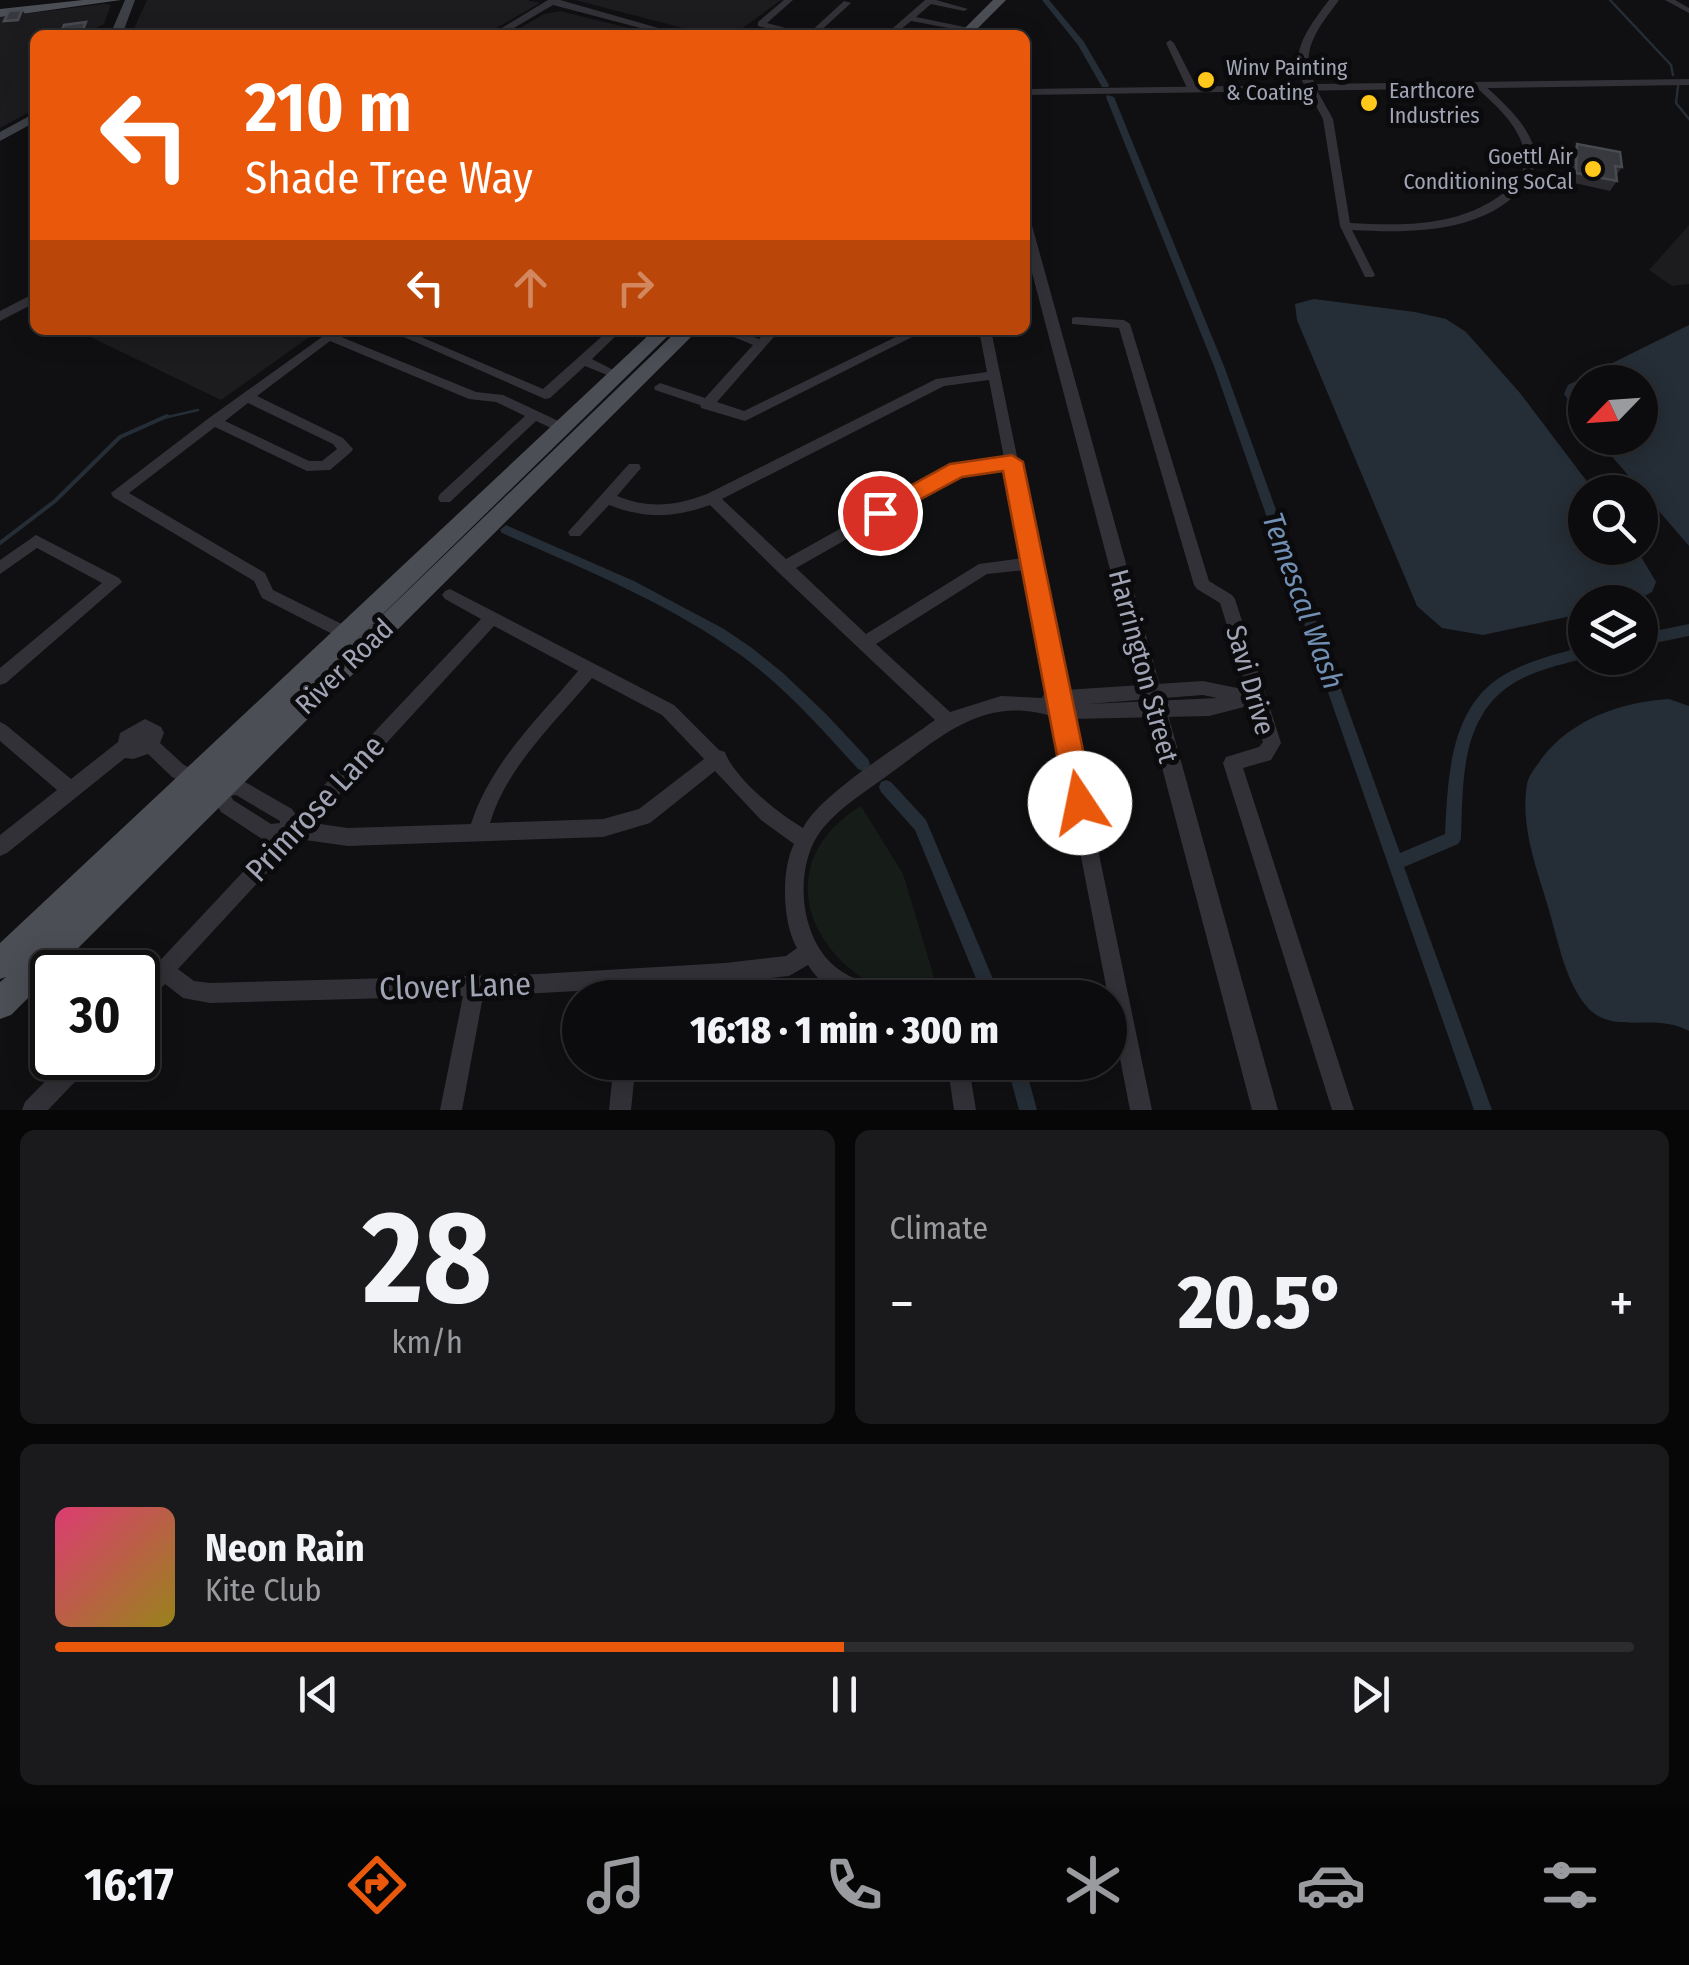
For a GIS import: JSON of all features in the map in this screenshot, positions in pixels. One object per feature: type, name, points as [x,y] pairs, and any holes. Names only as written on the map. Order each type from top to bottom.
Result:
[{"type":"main road","points":[[0,10],[63,0]]},
{"type":"main road","points":[[0,10],[115,0]]},
{"type":"main road","points":[[118,30],[130,0]]},
{"type":"main road","points":[[969,30],[1000,0]]},
{"type":"main road","points":[[0,137],[30,120]]},
{"type":"main road","name":"River Road","points":[[0,1004],[346,634],[660,335]]},
{"type":"main road","name":"River Road","points":[[0,964],[205,785],[684,335]]},
{"type":"street","points":[[774,30],[761,24],[789,0]]},
{"type":"street","points":[[813,30],[847,3],[834,0]]},
{"type":"street","points":[[896,30],[930,0],[964,9]]},
{"type":"street","points":[[1334,0],[1302,50],[1300,64],[1328,119],[1345,226],[1369,276]]},
{"type":"street","points":[[1670,0],[1689,11]]},
{"type":"street","points":[[504,30],[554,1],[660,30]]},
{"type":"street","points":[[912,16],[960,30]]},
{"type":"street","points":[[1170,44],[1192,88]]},
{"type":"street","points":[[1030,92],[1689,82]]},
{"type":"street","points":[[1345,226],[1408,229],[1464,220],[1504,199],[1524,181],[1530,168],[1527,142],[1478,84]]},
{"type":"street","name":"Harrington Street","points":[[1030,255],[1052,322],[1265,1110]]},
{"type":"street","points":[[0,317],[30,300]]},
{"type":"street","name":"Savi Drive","points":[[1052,322],[1124,324],[1202,585],[1228,599],[1253,698],[1272,743],[1266,754],[1232,763],[1343,1110]]},
{"type":"street","points":[[406,335],[544,395],[611,335]]},
{"type":"street","points":[[737,335],[761,344]]},
{"type":"street","points":[[706,404],[769,335]]},
{"type":"street","points":[[660,387],[745,416],[910,335]]},
{"type":"street","points":[[987,335],[1141,1110]]},
{"type":"street","points":[[346,634],[267,594],[260,577],[118,493],[329,336],[474,396],[498,398],[562,428]]},
{"type":"street","points":[[585,362],[617,376]]},
{"type":"street","points":[[607,498],[634,510],[674,514],[941,382],[994,375]]},
{"type":"street","points":[[214,421],[307,466],[325,466],[346,449],[248,397]]},
{"type":"street","points":[[444,498],[535,415]]},
{"type":"street","points":[[783,568],[958,470],[1012,462]]},
{"type":"street","points":[[575,532],[634,468]]},
{"type":"street","points":[[712,498],[947,721]]},
{"type":"street","points":[[0,568],[36,542],[114,582],[0,678]]},
{"type":"street","points":[[864,643],[984,568],[1032,563]]},
{"type":"street","points":[[450,595],[668,710],[719,758],[772,818],[805,840]]},
{"type":"street","name":"Primrose Lane","points":[[160,973],[492,618]]},
{"type":"street","points":[[478,832],[482,814],[499,782],[590,669]]},
{"type":"street","points":[[838,980],[823,970],[808,952],[800,934],[795,902],[797,858],[814,823],[947,721],[1001,703],[1153,701],[1209,708],[1253,698]]},
{"type":"street","points":[[0,730],[69,789]]},
{"type":"street","points":[[0,847],[125,747],[134,752],[149,744],[227,806],[270,833],[294,830],[348,838],[604,828],[644,817],[719,758]]},
{"type":"street","name":"Clover Lane","points":[[689,980],[790,966],[808,952]]},
{"type":"street","name":"Clover Lane","points":[[163,970],[190,991],[210,993],[562,987]]},
{"type":"street","points":[[450,1110],[474,986]]},
{"type":"street","points":[[33,1110],[61,1080]]},
{"type":"street","points":[[620,1110],[623,1080]]},
{"type":"street","points":[[960,1080],[965,1110]]},
{"type":"shaded area","points":[[147,0],[540,3],[493,30],[133,30]]},
{"type":"shaded area","points":[[575,0],[781,0],[740,30],[691,30]]},
{"type":"shaded area","points":[[111,5],[104,24],[96,30],[30,30],[30,112],[0,128],[0,17]]},
{"type":"shaded area","points":[[560,11],[635,30],[517,30],[544,14]]},
{"type":"shaded area","points":[[1689,225],[1689,284],[1672,286],[1649,270]]},
{"type":"shaded area","points":[[1314,299],[1415,312],[1446,319],[1466,332],[1520,393],[1582,475],[1568,475],[1568,565],[1646,565],[1655,585],[1568,585],[1568,617],[1483,635],[1442,628],[1417,606],[1297,320],[1295,304]]},
{"type":"shaded area","points":[[1689,325],[1689,546],[1658,510],[1658,475],[1628,475],[1611,455],[1658,455],[1658,365],[1608,365]]},
{"type":"shaded area","points":[[86,335],[312,335],[221,400]]},
{"type":"shaded area","points":[[1669,699],[1689,706],[1689,1031],[1663,1023],[1611,1021],[1599,1017],[1581,999],[1560,949],[1531,848],[1525,800],[1529,777],[1554,744],[1568,733],[1616,709]]},
{"type":"shaded area","points":[[861,806],[903,874],[935,980],[866,980],[843,962],[823,938],[811,912],[808,884],[814,856],[832,830]]},
{"type":"building","points":[[22,10],[18,20],[4,21],[9,11]]},
{"type":"building","points":[[86,22],[83,30],[62,30],[64,25]]},
{"type":"building","points":[[1577,144],[1620,152],[1622,167],[1615,166],[1617,181],[1576,173]]},
{"type":"waterway","name":"Temescal Wash","points":[[1045,0],[1081,44],[1105,85]]},
{"type":"waterway","points":[[1610,0],[1671,65],[1673,75]]},
{"type":"waterway","points":[[1678,86],[1676,103],[1689,119]]},
{"type":"waterway","name":"Temescal Wash","points":[[1110,97],[1219,366],[1395,863]]},
{"type":"waterway","points":[[162,418],[198,410]]},
{"type":"waterway","points":[[162,418],[167,416]]},
{"type":"waterway","points":[[0,543],[55,501],[120,437],[162,418]]},
{"type":"waterway","points":[[506,530],[630,585],[719,633],[778,677],[863,764]]},
{"type":"waterway","points":[[1658,636],[1689,630]]},
{"type":"waterway","points":[[1395,863],[1453,839],[1458,765],[1474,712],[1490,693],[1513,676],[1568,657]]},
{"type":"waterway","points":[[886,787],[921,825],[986,980]]},
{"type":"waterway","name":"Temescal Wash","points":[[1395,863],[1483,1110]]},
{"type":"waterway","points":[[1020,1080],[1028,1110]]},
{"type":"place","name":"Winv Painting & Coating","points":[[1206,80]]},
{"type":"place","name":"Earthcore Industries","points":[[1369,103]]},
{"type":"place","name":"Goettl Air Conditioning SoCal","points":[[1593,169]]},
{"type":"route","points":[[880,513],[958,470],[1012,462],[1080,803]]}]
